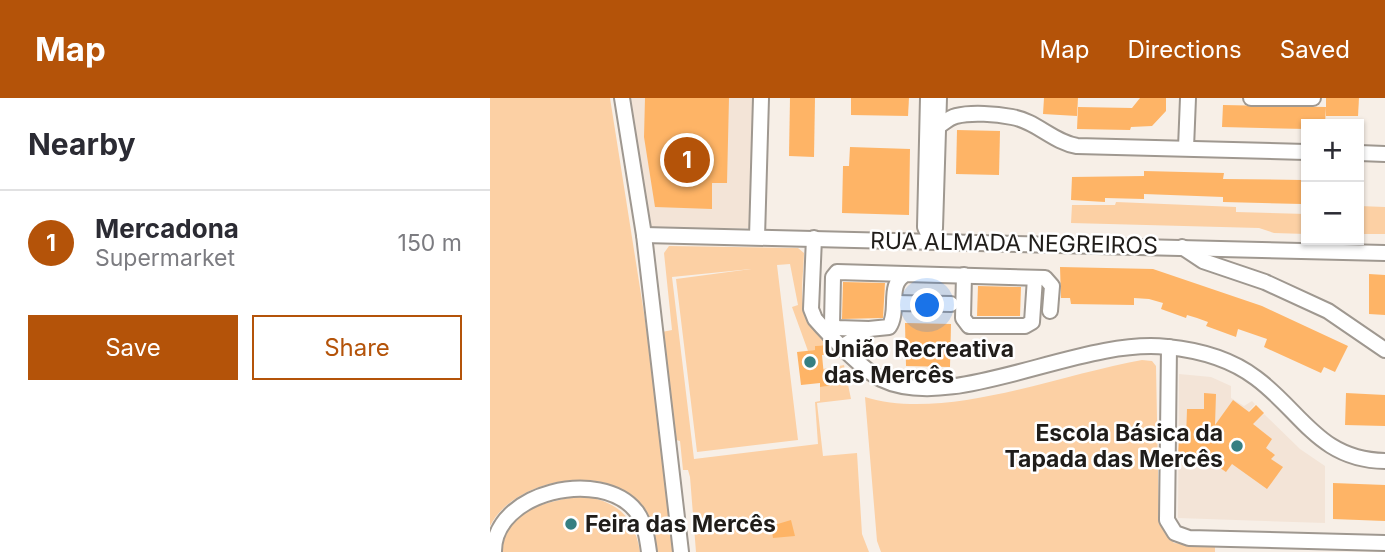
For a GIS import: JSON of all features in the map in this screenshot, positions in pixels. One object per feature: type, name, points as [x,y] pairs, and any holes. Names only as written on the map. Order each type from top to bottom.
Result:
[{"type":"street","points":[[622,98],[644,234],[681,552]]},
{"type":"street","points":[[757,237],[761,98]]},
{"type":"street","points":[[928,98],[933,129],[935,228],[931,241]]},
{"type":"street","points":[[933,129],[939,98]]},
{"type":"street","points":[[1186,148],[1188,98]]},
{"type":"street","points":[[1251,98],[1313,98]]},
{"type":"street","points":[[933,129],[959,115],[998,115],[1017,118],[1055,139],[1077,146],[1301,152]]},
{"type":"street","points":[[1364,153],[1385,154]]},
{"type":"street","name":"RUA ALMADA NEGREIROS","points":[[644,234],[1385,253]]},
{"type":"street","points":[[814,238],[812,312],[817,322],[880,379],[902,386],[959,386],[1115,347],[1169,347],[1233,364],[1256,378],[1330,446],[1364,460],[1385,461]]},
{"type":"street","points":[[1182,247],[1195,257],[1265,282],[1328,311],[1385,350]]},
{"type":"street","points":[[1218,266],[1226,248]]},
{"type":"street","points":[[906,274],[895,285],[890,327],[837,328],[832,324],[833,277],[837,272],[1045,278],[1051,283],[1050,311]]},
{"type":"street","points":[[964,275],[963,318],[969,326],[1026,326],[1032,322],[1035,278]]},
{"type":"street","points":[[894,303],[951,304]]},
{"type":"street","points":[[843,346],[869,329]]},
{"type":"street","points":[[1169,347],[1167,520],[1175,533],[1189,538],[1350,547],[1385,544]]},
{"type":"street","points":[[494,552],[499,528],[519,507],[541,497],[579,489],[605,491],[631,506],[642,521],[649,552]]},
{"type":"shaded area","points":[[490,98],[610,98],[646,326],[674,552],[657,552],[647,517],[641,506],[626,492],[607,484],[585,480],[539,487],[502,510],[490,526]]},
{"type":"shaded area","points":[[625,98],[757,98],[752,228],[648,228]]},
{"type":"shaded area","points":[[1116,202],[1236,207],[1236,212],[1301,214],[1301,234],[1274,233],[1259,228],[1071,223],[1072,205],[1115,205]]},
{"type":"shaded area","points":[[1364,206],[1385,207],[1385,234],[1364,234]]},
{"type":"shaded area","points":[[669,246],[798,248],[804,253],[802,291],[805,312],[816,332],[826,341],[825,345],[815,346],[815,350],[808,351],[792,307],[798,305],[790,264],[777,265],[798,440],[697,452],[676,279],[751,269],[672,277],[694,459],[818,444],[815,402],[820,401],[820,387],[830,386],[829,376],[824,376],[823,369],[844,365],[851,399],[817,403],[823,456],[857,453],[862,534],[869,552],[696,552],[690,477],[688,470],[683,470],[680,441],[676,440],[662,332],[672,330],[664,253]]},
{"type":"shaded area","points":[[1142,360],[1152,361],[1156,366],[1159,524],[1174,543],[1215,547],[1215,552],[881,552],[877,541],[865,397],[897,403],[931,404],[966,400]]},
{"type":"shaded area","name":"Escola Básica da Tapada das Mercês","points":[[1179,374],[1211,377],[1231,386],[1231,398],[1244,406],[1252,401],[1255,404],[1249,411],[1258,419],[1264,414],[1300,449],[1325,466],[1325,523],[1178,518]]},
{"type":"shaded area","name":"Feira das Mercês","points":[[583,496],[606,502],[622,513],[629,520],[640,552],[501,552],[502,538],[516,517],[542,505]]},
{"type":"building","points":[[645,98],[729,98],[727,183],[712,183],[712,209],[655,207],[644,137]]},
{"type":"building","points":[[790,98],[815,98],[814,157],[789,156]]},
{"type":"building","points":[[851,98],[909,98],[908,116],[851,115]]},
{"type":"building","points":[[1044,98],[1078,98],[1077,116],[1043,114]]},
{"type":"building","points":[[1140,98],[1166,98],[1166,111],[1152,126],[1131,127],[1130,130],[1077,129],[1078,107],[1132,108]]},
{"type":"building","points":[[1326,98],[1359,98],[1358,116],[1326,116]]},
{"type":"building","points":[[1223,105],[1326,107],[1325,119],[1301,119],[1301,129],[1222,127]]},
{"type":"building","points":[[957,130],[1000,131],[999,175],[956,174]]},
{"type":"building","points":[[850,147],[910,149],[909,215],[842,213],[843,166],[849,166]]},
{"type":"building","points":[[1144,171],[1224,173],[1223,179],[1301,180],[1301,204],[1223,202],[1223,197],[1144,194],[1144,199],[1105,198],[1105,202],[1071,200],[1072,177],[1144,176]]},
{"type":"building","points":[[1060,267],[1153,269],[1262,306],[1348,346],[1335,372],[1324,367],[1321,373],[1264,347],[1267,339],[1238,329],[1236,337],[1206,326],[1208,322],[1161,309],[1163,303],[1149,299],[1134,298],[1134,305],[1071,304],[1070,298],[1061,298]]},
{"type":"building","points":[[1369,274],[1385,275],[1385,315],[1369,314]]},
{"type":"building","points":[[843,282],[885,283],[883,318],[842,319]]},
{"type":"building","points":[[978,286],[1021,287],[1020,316],[977,316]]},
{"type":"building","points":[[905,323],[951,324],[950,367],[906,366]]},
{"type":"building","name":"União Recreativa das Mercês","points":[[825,345],[826,355],[822,355],[824,376],[829,376],[830,386],[820,387],[820,383],[801,385],[797,352],[815,350],[815,346]]},
{"type":"building","points":[[1204,393],[1216,394],[1215,425],[1233,400],[1249,412],[1256,405],[1264,413],[1253,424],[1272,439],[1266,448],[1275,455],[1271,459],[1283,467],[1267,489],[1232,464],[1226,472],[1204,457],[1178,457],[1179,439],[1186,439],[1187,409],[1204,409]]},
{"type":"building","points":[[1346,393],[1385,395],[1385,426],[1345,425]]},
{"type":"building","points":[[1333,483],[1385,485],[1385,521],[1333,519]]},
{"type":"building","points":[[791,520],[795,536],[773,538],[771,526]]},
{"type":"place","name":"Mercadona","points":[[687,160]]},
{"type":"place","name":"União Recreativa das Mercês","points":[[810,362]]},
{"type":"place","name":"Escola Básica da Tapada das Mercês","points":[[1237,446]]},
{"type":"place","name":"Feira das Mercês","points":[[571,524]]}]
